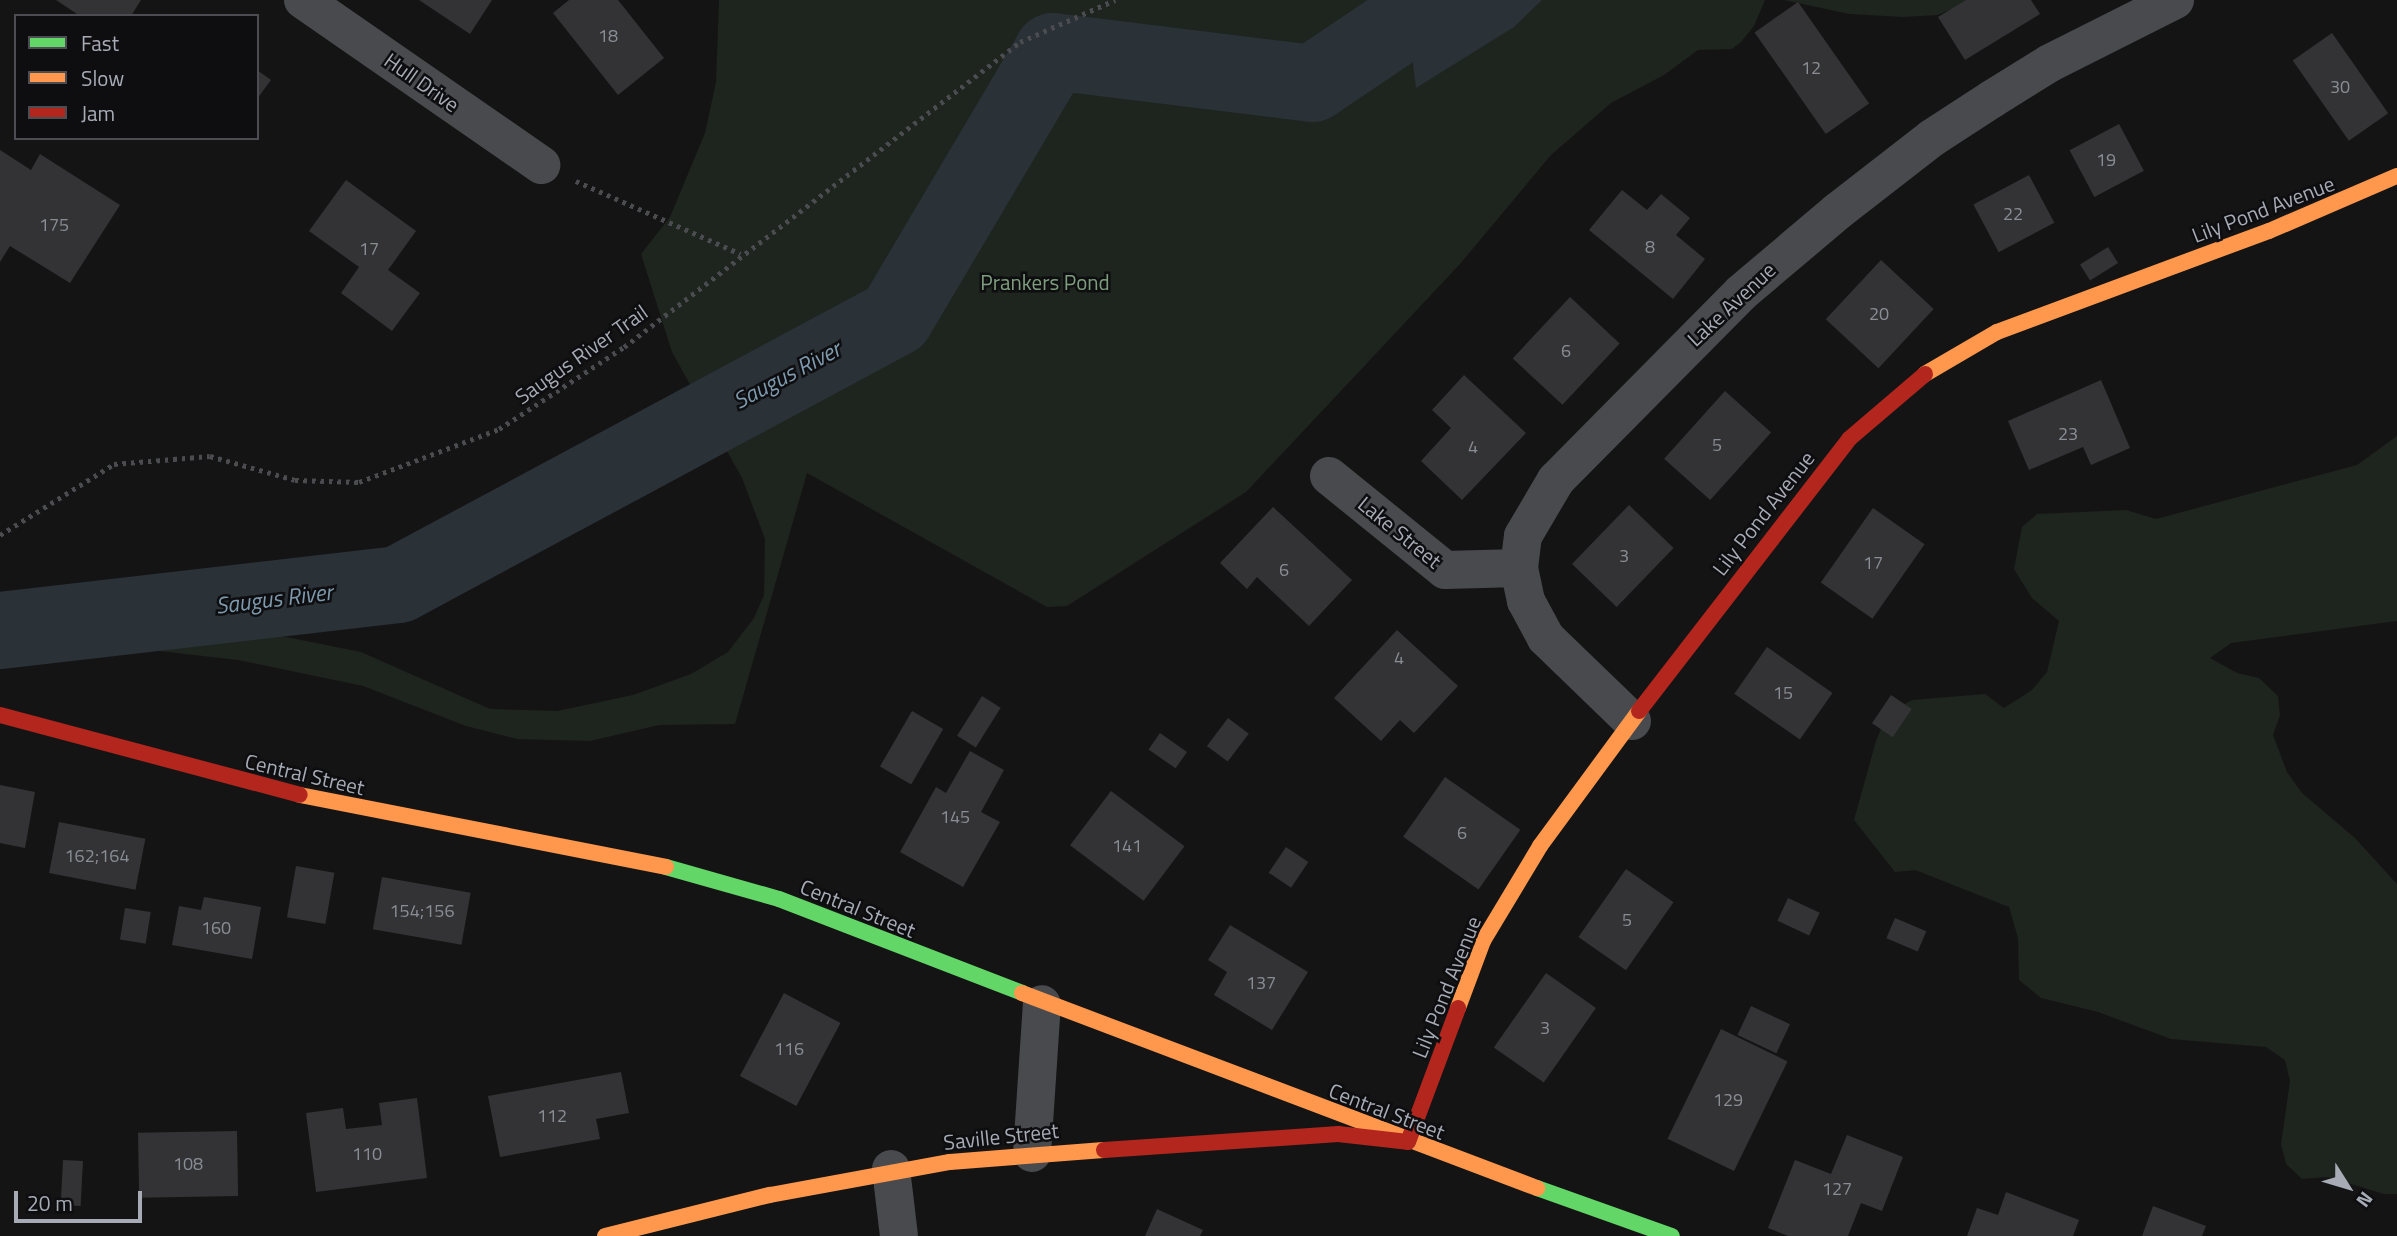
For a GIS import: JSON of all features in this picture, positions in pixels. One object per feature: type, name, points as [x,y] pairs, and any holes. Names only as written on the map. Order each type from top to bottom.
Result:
[{"type":"street","name":"Hull Drive","points":[[303,0],[541,164]]},
{"type":"street","name":"Lake Avenue","points":[[1632,721],[1546,638],[1526,601],[1519,568],[1523,536],[1556,480],[1659,372],[1789,250],[1942,132],[2050,64],[2175,0]]},
{"type":"street","name":"Lily Pond Avenue","points":[[1408,1142],[1483,941],[1540,846],[1808,487],[1849,439],[1941,361],[2066,304],[2269,231],[2397,176]]},
{"type":"street","name":"Lake Street","points":[[1329,475],[1445,570],[1519,568]]},
{"type":"street","name":"Central Street","points":[[0,715],[268,789],[675,869],[849,924],[1042,1004],[1408,1142],[1672,1236]]},
{"type":"street","points":[[1032,1153],[1042,1004]]},
{"type":"street","name":"Saville Street","points":[[605,1236],[891,1170],[1032,1153],[1338,1134],[1408,1142]]},
{"type":"street","points":[[891,1170],[899,1236]]},
{"type":"path","name":"Saugus River Trail","points":[[0,535],[114,464],[210,456],[295,480],[359,482],[499,429],[624,347],[741,254],[1020,42],[1115,0]]},
{"type":"path","points":[[541,164],[741,254]]},
{"type":"green space","name":"Prankers Pond","points":[[719,0],[1765,0],[1754,26],[1732,49],[1698,50],[1664,75],[1611,103],[1551,155],[1460,264],[1246,492],[1067,606],[1047,607],[807,473],[735,724],[659,725],[590,741],[517,739],[466,726],[363,686],[238,660],[98,644],[0,641],[0,620],[40,618],[276,635],[361,652],[490,709],[557,711],[633,695],[691,674],[728,652],[754,618],[764,595],[765,539],[742,478],[672,352],[641,254],[670,217],[705,133],[716,82]]},
{"type":"green space","points":[[1784,0],[1972,0],[1938,15],[1903,17],[1849,14]]},
{"type":"green space","points":[[2397,436],[2397,621],[2231,643],[2210,658],[2237,673],[2259,678],[2278,696],[2280,715],[2273,735],[2287,772],[2302,793],[2355,838],[2397,884],[2397,1194],[2384,1194],[2328,1177],[2302,1179],[2286,1164],[2281,1144],[2290,1081],[2285,1060],[2266,1047],[2171,1039],[2098,1012],[2041,998],[2019,980],[2018,938],[2009,907],[1915,870],[1895,872],[1854,820],[1876,741],[1885,719],[1899,707],[1912,700],[1985,694],[2004,708],[2032,690],[2047,672],[2059,621],[2032,598],[2014,569],[2022,527],[2037,514],[2126,510],[2156,519],[2357,465]]},
{"type":"shaded area","points":[[1405,0],[1542,0],[1514,27],[1416,88]]},
{"type":"building","points":[[56,0],[141,0],[132,14],[77,14]]},
{"type":"building","points":[[419,0],[492,0],[470,34]]},
{"type":"building","points":[[569,0],[618,0],[664,58],[618,95],[553,13]]},
{"type":"building","points":[[1966,0],[2031,0],[2040,14],[1965,60],[1938,17]]},
{"type":"building","points":[[1798,2],[1869,104],[1826,134],[1755,32]]},
{"type":"building","points":[[2332,33],[2388,113],[2349,141],[2293,61]]},
{"type":"building","points":[[259,71],[271,80],[259,96]]},
{"type":"building","points":[[2119,124],[2144,171],[2094,197],[2070,150]]},
{"type":"building","points":[[0,150],[31,170],[40,154],[120,205],[70,283],[10,246],[0,262]]},
{"type":"building","points":[[2029,175],[2054,223],[1999,252],[1973,205]]},
{"type":"building","points":[[346,180],[416,231],[388,270],[420,293],[392,331],[341,293],[359,267],[309,231]]},
{"type":"building","points":[[1622,190],[1647,210],[1661,194],[1690,218],[1676,235],[1705,259],[1673,299],[1589,230]]},
{"type":"building","points":[[2108,247],[2118,263],[2090,281],[2080,264]]},
{"type":"building","points":[[1881,260],[1934,309],[1878,368],[1826,319]]},
{"type":"building","points":[[1570,297],[1620,343],[1562,405],[1513,358]]},
{"type":"building","points":[[1464,375],[1526,433],[1462,500],[1421,461],[1451,428],[1432,410]]},
{"type":"building","points":[[2101,380],[2130,448],[2091,465],[2083,447],[2029,470],[2008,421]]},
{"type":"building","points":[[1725,391],[1771,432],[1710,500],[1664,459]]},
{"type":"building","points":[[1629,505],[1674,548],[1617,607],[1572,564]]},
{"type":"building","points":[[1273,507],[1352,580],[1309,626],[1257,577],[1247,589],[1220,563]]},
{"type":"building","points":[[1873,508],[1925,544],[1872,619],[1821,583]]},
{"type":"building","points":[[1397,630],[1458,686],[1414,733],[1400,720],[1381,741],[1334,698]]},
{"type":"building","points":[[1767,647],[1833,693],[1800,740],[1734,694]]},
{"type":"building","points":[[1891,695],[1912,709],[1893,737],[1872,723]]},
{"type":"building","points":[[982,696],[1001,708],[976,748],[957,736]]},
{"type":"building","points":[[912,711],[943,729],[911,784],[880,766]]},
{"type":"building","points":[[1228,718],[1249,734],[1228,762],[1207,746]]},
{"type":"building","points":[[1160,733],[1187,752],[1176,768],[1149,749]]},
{"type":"building","points":[[970,751],[1004,770],[981,812],[1000,822],[963,887],[900,852],[936,787],[946,793]]},
{"type":"building","points":[[1445,777],[1520,830],[1478,890],[1403,837]]},
{"type":"building","points":[[0,785],[35,792],[25,848],[0,843]]},
{"type":"building","points":[[1111,791],[1184,846],[1144,901],[1070,845]]},
{"type":"building","points":[[59,822],[145,839],[135,890],[49,873]]},
{"type":"building","points":[[1286,847],[1308,862],[1291,888],[1269,873]]},
{"type":"building","points":[[296,866],[334,873],[325,924],[287,917]]},
{"type":"building","points":[[1626,869],[1674,902],[1626,970],[1578,937]]},
{"type":"building","points":[[382,877],[471,893],[461,945],[373,929]]},
{"type":"building","points":[[204,897],[261,907],[252,959],[172,945],[179,906],[201,910]]},
{"type":"building","points":[[1788,898],[1820,913],[1809,935],[1777,921]]},
{"type":"building","points":[[125,908],[151,912],[146,944],[120,940]]},
{"type":"building","points":[[1895,918],[1926,931],[1918,952],[1886,938]]},
{"type":"building","points":[[1230,925],[1308,972],[1272,1030],[1214,995],[1227,972],[1208,960]]},
{"type":"building","points":[[1546,973],[1596,1008],[1544,1083],[1494,1048]]},
{"type":"building","points":[[784,993],[841,1023],[796,1106],[740,1076]]},
{"type":"building","points":[[1751,1006],[1790,1024],[1776,1053],[1737,1035]]},
{"type":"building","points":[[1721,1029],[1788,1061],[1734,1171],[1668,1139]]},
{"type":"building","points":[[621,1072],[629,1113],[596,1119],[600,1139],[500,1157],[488,1096]]},
{"type":"building","points":[[417,1098],[427,1178],[316,1192],[306,1113],[343,1108],[346,1129],[382,1125],[379,1103]]},
{"type":"building","points":[[237,1131],[238,1196],[139,1198],[138,1133]]},
{"type":"building","points":[[1847,1135],[1903,1157],[1882,1211],[1861,1203],[1848,1236],[1788,1236],[1768,1228],[1795,1160],[1831,1174]]},
{"type":"building","points":[[63,1160],[83,1161],[81,1206],[61,1205]]},
{"type":"building","points":[[2006,1192],[2079,1220],[2073,1236],[1967,1236],[1977,1208],[1998,1215]]},
{"type":"building","points":[[2153,1206],[2206,1226],[2202,1236],[2142,1236]]},
{"type":"building","points":[[1157,1209],[1203,1230],[1200,1236],[1145,1236]]},
{"type":"waterway","name":"Saugus River","points":[[0,630],[398,584],[895,317],[1052,51],[1312,83],[1435,0]]},
{"type":"traffic: fast","points":[[666,867],[779,899],[1022,993]]},
{"type":"traffic: fast","points":[[1537,1188],[1672,1236]]},
{"type":"traffic: slow","points":[[1925,374],[1997,332],[2269,231],[2397,176]]},
{"type":"traffic: slow","points":[[1458,1008],[1483,941],[1540,846],[1639,711]]},
{"type":"traffic: slow","points":[[300,795],[666,867]]},
{"type":"traffic: slow","points":[[1022,993],[1537,1188]]},
{"type":"traffic: slow","points":[[605,1236],[770,1195],[950,1162],[1104,1150]]},
{"type":"traffic: jam","points":[[1639,711],[1849,439],[1925,374]]},
{"type":"traffic: jam","points":[[0,715],[300,795]]},
{"type":"traffic: jam","points":[[1104,1150],[1338,1134],[1408,1142],[1458,1008]]}]
